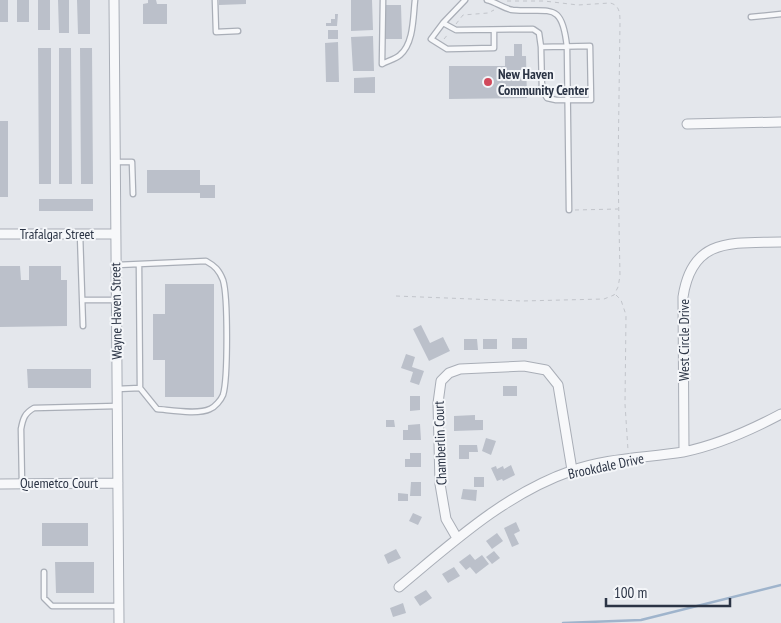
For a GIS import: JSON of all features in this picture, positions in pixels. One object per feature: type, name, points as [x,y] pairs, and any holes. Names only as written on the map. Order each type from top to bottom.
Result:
[{"type":"street","name":"Wayne Haven Street","points":[[114,0],[119,623]]},
{"type":"street","points":[[686,124],[781,122]]},
{"type":"street","name":"Trafalgar Street","points":[[0,234],[115,234]]},
{"type":"street","name":"West Circle Drive","points":[[684,452],[683,297],[689,272],[703,254],[722,245],[731,243],[781,242]]},
{"type":"street","name":"Chamberlin Court","points":[[457,538],[446,519],[440,484],[438,402],[442,381],[449,373],[460,369],[524,366],[546,370],[558,385],[572,470]]},
{"type":"street","name":"Brookdale Drive","points":[[399,586],[457,538],[514,498],[540,484],[572,470],[606,463],[684,452],[708,446],[747,432],[781,414]]},
{"type":"street","name":"Quemetco Court","points":[[0,484],[118,483]]},
{"type":"lane","points":[[215,0],[216,32],[238,31]]},
{"type":"lane","points":[[383,0],[382,64],[400,55],[408,43],[415,0]]},
{"type":"lane","points":[[465,0],[443,23],[431,40],[447,48],[494,48],[494,30]]},
{"type":"lane","points":[[487,0],[512,10],[544,9],[555,12],[561,18],[567,47],[569,210]]},
{"type":"lane","points":[[751,17],[781,14]]},
{"type":"lane","points":[[443,23],[456,30],[533,29],[539,34],[542,90],[544,96],[550,99],[591,100],[590,46],[541,47]]},
{"type":"lane","points":[[115,162],[132,162],[133,194]]},
{"type":"lane","points":[[80,234],[83,326]]},
{"type":"lane","points":[[116,266],[206,261],[217,268],[224,281],[226,300],[226,357],[222,398],[210,409],[193,412],[157,408],[140,388],[139,265]]},
{"type":"lane","points":[[82,300],[116,300]]},
{"type":"lane","points":[[117,389],[140,388]]},
{"type":"lane","points":[[22,484],[21,429],[26,413],[34,408],[117,406]]},
{"type":"lane","points":[[44,572],[44,598],[52,606],[118,606]]},
{"type":"path","points":[[455,24],[463,15],[492,12],[495,9]]},
{"type":"path","points":[[442,42],[448,33]]},
{"type":"path","points":[[569,210],[619,209]]},
{"type":"path","points":[[615,294],[621,300],[626,315],[625,404],[628,454]]},
{"type":"building","points":[[0,0],[8,0],[8,22],[0,22]]},
{"type":"building","points":[[17,0],[29,0],[29,22],[17,22]]},
{"type":"building","points":[[38,0],[50,0],[50,30],[38,30]]},
{"type":"building","points":[[58,0],[69,0],[69,33],[59,33]]},
{"type":"building","points":[[77,0],[90,0],[90,34],[78,34]]},
{"type":"building","points":[[148,0],[156,0],[157,4],[167,4],[167,24],[143,24],[143,4],[148,3]]},
{"type":"building","points":[[219,0],[246,0],[246,4],[219,5]]},
{"type":"building","points":[[351,0],[372,0],[373,30],[351,31]]},
{"type":"building","points":[[382,5],[401,5],[402,39],[383,39]]},
{"type":"building","points":[[335,14],[338,14],[337,26],[326,26],[326,23],[331,23],[331,19],[335,19]]},
{"type":"building","points":[[328,30],[338,30],[338,39],[328,39]]},
{"type":"building","points":[[373,36],[374,71],[353,71],[351,37]]},
{"type":"building","points":[[338,42],[339,82],[326,82],[325,43]]},
{"type":"building","name":"New Haven Community Center","points":[[514,44],[522,44],[522,56],[526,56],[527,98],[449,99],[449,66],[505,66],[505,56],[514,56]]},
{"type":"building","points":[[38,48],[51,48],[51,184],[39,184]]},
{"type":"building","points":[[59,48],[71,48],[72,184],[59,184]]},
{"type":"building","points":[[80,48],[92,48],[93,184],[81,184]]},
{"type":"building","points":[[375,77],[375,93],[354,93],[354,78]]},
{"type":"building","points":[[0,121],[8,121],[8,197],[0,197]]},
{"type":"building","points":[[147,170],[200,170],[200,185],[215,185],[215,198],[200,198],[200,193],[147,193]]},
{"type":"building","points":[[39,199],[93,199],[93,211],[39,211]]},
{"type":"building","points":[[0,266],[20,266],[21,280],[29,280],[29,266],[61,266],[61,280],[67,280],[67,326],[0,327]]},
{"type":"building","points":[[165,284],[214,284],[214,397],[165,397],[165,360],[153,360],[153,314],[165,314]]},
{"type":"building","points":[[421,325],[430,343],[443,337],[450,351],[429,361],[413,329]]},
{"type":"building","points":[[512,338],[527,338],[527,349],[512,349]]},
{"type":"building","points":[[464,339],[477,339],[478,350],[464,350]]},
{"type":"building","points":[[483,339],[497,339],[497,349],[483,349]]},
{"type":"building","points":[[406,354],[415,357],[412,367],[424,371],[419,385],[410,382],[413,372],[401,368]]},
{"type":"building","points":[[27,369],[91,369],[91,388],[28,388]]},
{"type":"building","points":[[503,386],[517,386],[517,396],[503,396]]},
{"type":"building","points":[[410,396],[420,396],[420,410],[410,411]]},
{"type":"building","points":[[475,415],[475,420],[483,420],[483,430],[454,431],[454,416]]},
{"type":"building","points":[[386,420],[394,420],[395,427],[386,427]]},
{"type":"building","points":[[420,424],[421,440],[403,440],[403,430],[408,430],[408,425]]},
{"type":"building","points":[[486,438],[496,441],[491,455],[482,451]]},
{"type":"building","points":[[459,445],[477,445],[478,452],[469,452],[469,459],[459,459]]},
{"type":"building","points":[[410,453],[421,453],[421,467],[405,467],[405,459],[410,459]]},
{"type":"building","points":[[511,465],[515,475],[503,481],[502,479],[497,481],[491,468],[496,466],[497,469],[503,466],[504,469]]},
{"type":"building","points":[[474,477],[484,477],[484,487],[474,487]]},
{"type":"building","points":[[411,482],[421,482],[421,496],[410,496]]},
{"type":"building","points":[[463,489],[477,490],[476,501],[461,499]]},
{"type":"building","points":[[398,493],[408,494],[408,501],[398,501]]},
{"type":"building","points":[[413,513],[422,517],[418,525],[409,521]]},
{"type":"building","points":[[516,522],[520,531],[514,534],[519,544],[512,547],[504,528]]},
{"type":"building","points":[[42,523],[88,523],[88,546],[42,546]]},
{"type":"building","points":[[497,533],[503,541],[492,549],[486,541]]},
{"type":"building","points":[[396,549],[401,558],[388,564],[384,555]]},
{"type":"building","points":[[494,551],[500,558],[492,564],[486,557]]},
{"type":"building","points":[[470,554],[475,560],[482,555],[489,564],[476,574],[470,567],[466,570],[459,562]]},
{"type":"building","points":[[55,562],[94,562],[94,593],[56,593]]},
{"type":"building","points":[[454,567],[460,576],[448,583],[442,574]]},
{"type":"building","points":[[426,590],[432,598],[420,606],[414,597]]},
{"type":"building","points":[[403,603],[406,613],[393,617],[390,608]]},
{"type":"waterway","points":[[563,623],[641,620],[781,585]]},
{"type":"place","name":"New Haven Community Center","points":[[488,82]]}]
